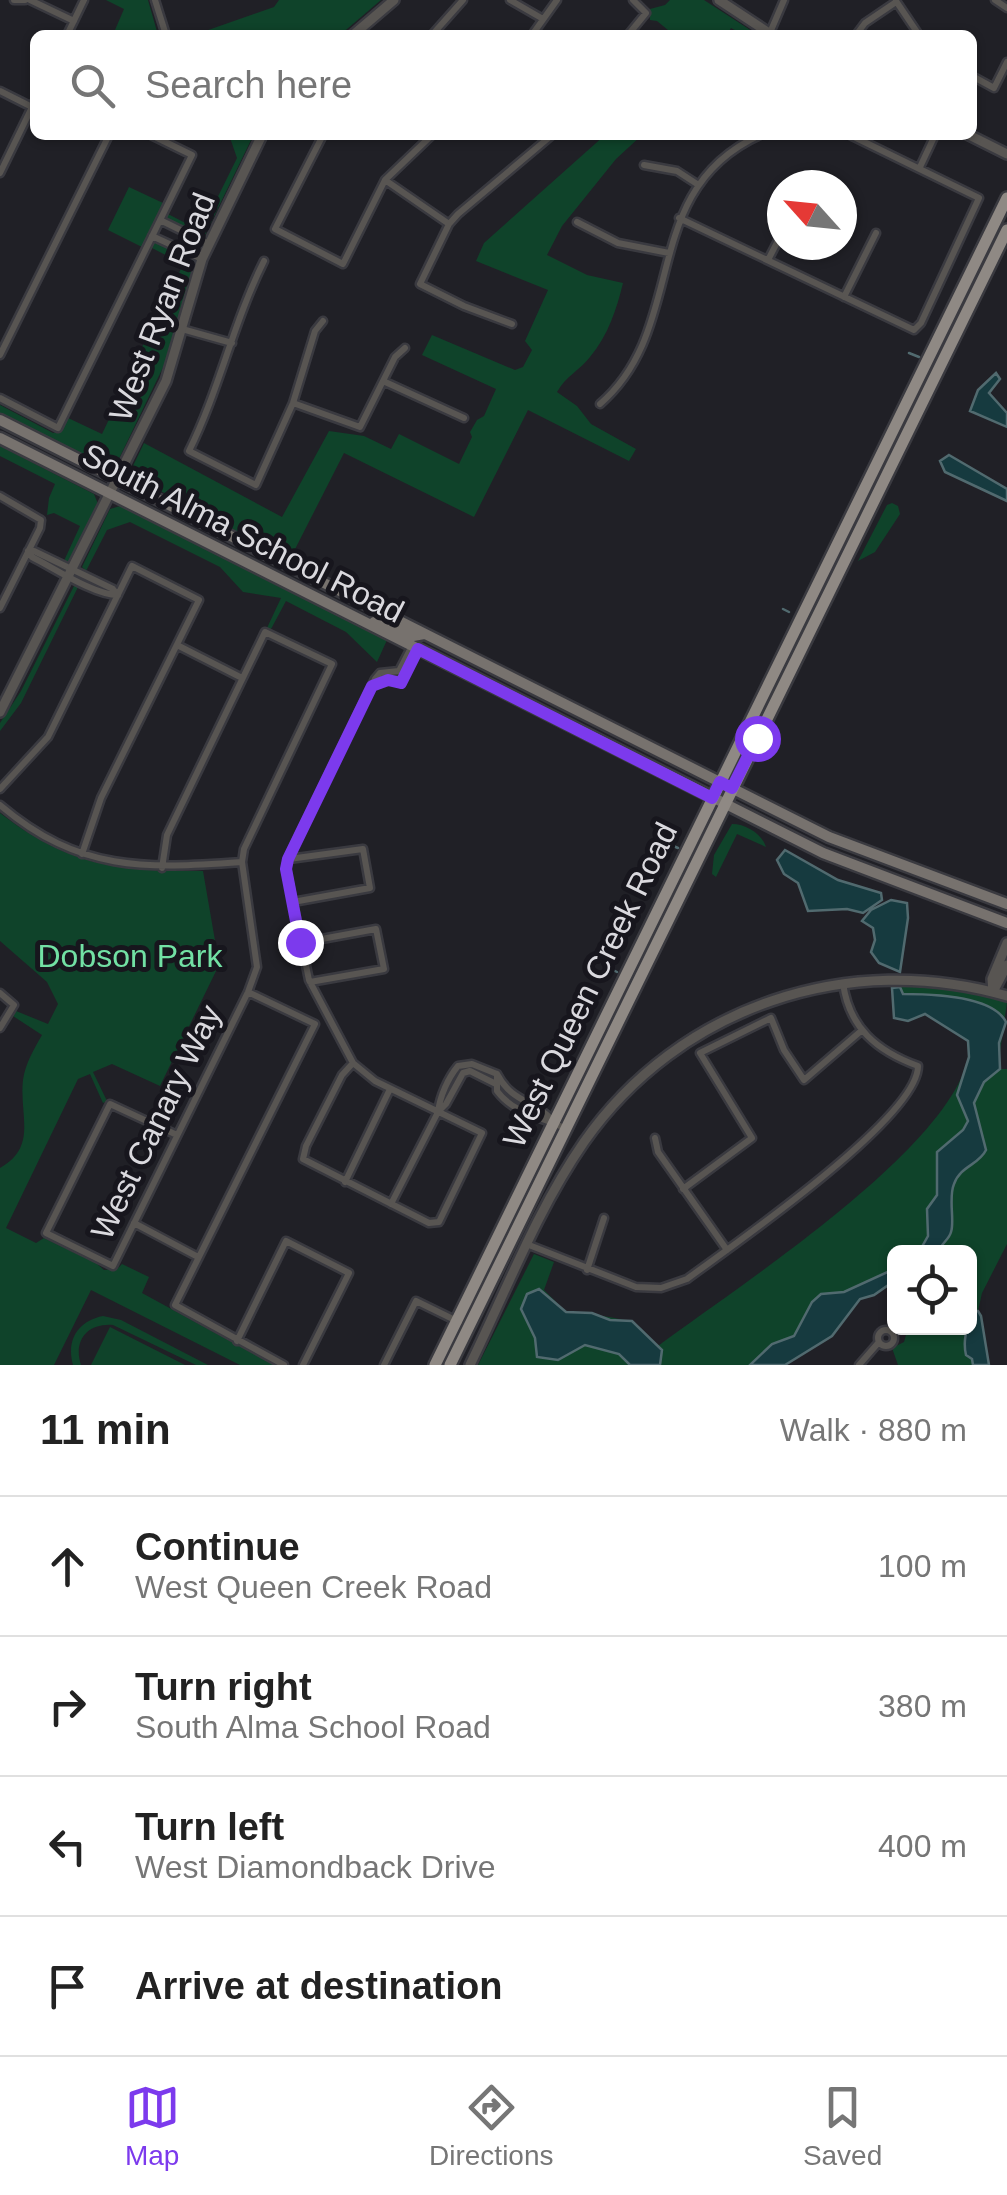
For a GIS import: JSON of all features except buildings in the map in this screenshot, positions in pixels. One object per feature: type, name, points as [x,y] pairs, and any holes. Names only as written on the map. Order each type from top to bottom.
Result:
[{"type":"main road","name":"West Queen Creek Road","points":[[450,1365],[712,798],[1007,198]]},
{"type":"main road","name":"West Queen Creek Road","points":[[434,1365],[725,804],[1007,230]]},
{"type":"main road","name":"South Alma School Road","points":[[0,420],[841,842],[1007,904]]},
{"type":"main road","name":"South Alma School Road","points":[[0,438],[835,858],[1007,923]]},
{"type":"main road","points":[[356,619],[413,636],[425,634]]},
{"type":"main road","points":[[772,708],[767,700],[786,648]]},
{"type":"street","points":[[14,0],[28,0],[74,21]]},
{"type":"street","points":[[70,30],[84,0]]},
{"type":"street","points":[[155,0],[164,30]]},
{"type":"street","points":[[358,30],[394,0]]},
{"type":"street","points":[[436,30],[463,0]]},
{"type":"street","points":[[510,0],[543,18]]},
{"type":"street","points":[[535,30],[557,0]]},
{"type":"street","points":[[632,0],[646,13],[632,30]]},
{"type":"street","points":[[719,0],[763,30]]},
{"type":"street","points":[[772,30],[784,0]]},
{"type":"street","points":[[995,0],[1007,8]]},
{"type":"street","points":[[860,30],[896,1],[916,30]]},
{"type":"street","points":[[977,79],[994,88],[1007,62]]},
{"type":"street","points":[[0,91],[30,102]]},
{"type":"street","points":[[0,172],[30,112]]},
{"type":"street","points":[[977,139],[1007,154]]},
{"type":"street","points":[[0,355],[107,140]]},
{"type":"street","points":[[0,398],[58,428],[192,155],[161,140]]},
{"type":"street","name":"West Ryan Road","points":[[0,712],[166,381],[202,258],[260,140]]},
{"type":"street","points":[[320,140],[276,229],[343,264],[385,180],[427,140]]},
{"type":"street","points":[[512,324],[420,284],[449,224],[546,140]]},
{"type":"street","points":[[600,404],[620,387],[640,349],[656,310],[679,218],[696,184],[731,150],[749,140]]},
{"type":"street","points":[[768,260],[914,330],[922,322],[979,198],[861,140]]},
{"type":"street","points":[[920,167],[933,140]]},
{"type":"street","points":[[644,165],[676,171],[696,184]]},
{"type":"street","points":[[385,180],[449,224]]},
{"type":"street","points":[[679,218],[767,260]]},
{"type":"street","points":[[160,220],[209,244]]},
{"type":"street","points":[[577,222],[618,243],[669,253]]},
{"type":"street","points":[[167,243],[174,227]]},
{"type":"street","points":[[844,297],[876,233]]},
{"type":"street","points":[[152,236],[202,258]]},
{"type":"street","points":[[264,261],[246,298],[218,387],[189,451],[256,486],[293,403],[315,331],[323,321]]},
{"type":"street","points":[[182,329],[232,343]]},
{"type":"street","points":[[293,403],[360,427],[395,357],[405,348]]},
{"type":"street","points":[[383,381],[464,418]]},
{"type":"street","points":[[0,496],[41,520],[0,608]]},
{"type":"street","points":[[28,551],[113,589],[118,595]]},
{"type":"street","points":[[0,789],[48,737],[132,566],[199,600],[101,798],[82,854]]},
{"type":"street","name":"West Canary Way","points":[[178,1135],[110,1104],[46,1233],[113,1266],[178,1135],[248,992],[257,966],[242,862],[248,836],[332,664],[265,632],[242,678]]},
{"type":"street","points":[[162,868],[167,834],[242,678],[177,645]]},
{"type":"street","points":[[353,1063],[342,1075],[303,1159],[428,1223],[439,1222],[482,1134],[390,1089],[353,1063],[310,982],[286,869],[372,686],[388,680],[401,683],[415,648]]},
{"type":"street","points":[[0,805],[40,835],[82,854],[123,864],[162,868],[242,862]]},
{"type":"street","points":[[288,859],[363,849],[370,888],[292,902]]},
{"type":"street","points":[[300,942],[376,930],[384,969],[310,982]]},
{"type":"street","points":[[994,992],[992,979],[1007,942]]},
{"type":"street","points":[[994,992],[1007,965]]},
{"type":"street","points":[[470,1365],[582,1144],[650,1069],[705,1030],[748,1009],[805,990],[843,983],[909,979],[958,984],[1007,996]]},
{"type":"street","points":[[528,1245],[636,1287],[661,1288],[687,1278],[727,1250],[834,1166],[892,1113],[918,1074],[918,1066],[886,1050],[862,1031],[848,1010],[843,983]]},
{"type":"street","points":[[248,992],[315,1024],[175,1304],[284,1365]]},
{"type":"street","points":[[0,993],[14,1005],[0,1028]]},
{"type":"street","points":[[683,1189],[752,1138],[700,1053],[770,1018],[784,1050],[804,1080],[862,1031]]},
{"type":"street","points":[[438,1112],[439,1101],[458,1066],[472,1064],[497,1074],[511,1095],[545,1112],[560,1126]]},
{"type":"street","points":[[391,1204],[438,1112],[464,1073],[470,1071],[496,1084]]},
{"type":"street","points":[[497,1074],[497,1091],[509,1104],[560,1126]]},
{"type":"street","points":[[345,1182],[390,1089]]},
{"type":"street","points":[[655,1138],[658,1152],[727,1250]]},
{"type":"street","points":[[587,1270],[604,1218]]},
{"type":"street","points":[[134,1223],[198,1257]]},
{"type":"street","points":[[237,1341],[286,1242],[349,1273],[303,1365]]},
{"type":"street","points":[[384,1365],[416,1301],[469,1326]]},
{"type":"street","points":[[858,1365],[880,1342]]},
{"type":"green space","points":[[106,0],[148,0],[157,30],[115,30],[124,9]]},
{"type":"green space","points":[[279,0],[381,0],[346,30],[208,30],[274,7]]},
{"type":"green space","points":[[670,0],[704,0],[750,30],[668,30],[650,20],[650,9]]},
{"type":"green space","points":[[231,140],[251,140],[205,235],[198,236],[167,220],[166,213],[201,231],[237,158]]},
{"type":"green space","points":[[599,140],[637,140],[616,159],[562,226],[547,255],[587,275],[623,283],[602,340],[557,392],[577,406],[591,424],[636,449],[629,461],[528,410],[474,517],[344,453],[290,559],[132,476],[144,443],[282,517],[329,431],[364,436],[391,449],[399,434],[459,464],[472,437],[470,432],[484,416],[496,389],[422,355],[432,335],[515,370],[523,367],[532,350],[525,341],[548,290],[476,261],[484,243]]},
{"type":"green space","points":[[129,187],[163,203],[142,247],[108,230]]},
{"type":"green space","points":[[153,243],[175,248],[194,262],[169,355],[115,467],[108,469],[0,415],[0,405],[53,433],[62,430],[66,417],[102,434],[183,264],[150,247]]},
{"type":"green space","points":[[0,446],[94,494],[98,504],[70,560],[63,563],[80,526],[54,513],[47,515],[55,484],[0,456]]},
{"type":"green space","points":[[887,505],[898,506],[900,514],[875,552],[858,561]]},
{"type":"green space","points":[[120,506],[387,640],[377,662],[346,632],[286,601],[271,629],[267,628],[281,598],[243,592],[220,567],[130,522],[107,530],[86,571],[82,567],[110,509]]},
{"type":"green space","points":[[79,585],[21,703],[0,731],[0,723],[21,691],[74,586]]},
{"type":"green space","name":"Dobson Park","points":[[0,813],[49,845],[96,862],[146,870],[203,871],[218,958],[217,969],[160,1086],[112,1064],[93,1072],[107,1101],[103,1103],[90,1074],[78,1079],[6,1228],[36,1243],[44,1238],[104,1270],[117,1269],[122,1264],[149,1277],[142,1293],[274,1365],[240,1365],[91,1290],[54,1365],[0,1365],[0,1168],[12,1160],[23,1140],[24,1074],[42,1035],[13,1016],[16,1011],[48,1024],[58,1004],[47,982],[0,941]]},
{"type":"green space","points":[[732,824],[753,831],[766,847],[737,834],[716,877],[712,874],[714,855]]},
{"type":"green space","points":[[891,984],[951,987],[1007,1002],[999,1059],[1000,1069],[1007,1069],[1007,1244],[982,1293],[978,1311],[989,1365],[898,1365],[892,1348],[904,1342],[906,1335],[977,1335],[977,1245],[887,1245],[887,1286],[860,1299],[832,1336],[785,1365],[478,1365],[534,1254],[554,1262],[544,1290],[566,1312],[633,1323],[658,1346],[831,1218],[916,1140],[947,1102],[966,1066],[969,1044],[950,1026],[925,1014],[908,1021],[894,1018]]},
{"type":"green space","points":[[103,1316],[121,1320],[208,1365],[196,1365],[113,1325],[104,1325],[84,1335],[79,1348],[81,1365],[73,1365],[71,1348],[76,1333],[87,1322]]},
{"type":"green space","points":[[110,1327],[185,1365],[91,1365]]},
{"type":"water","points":[[996,373],[1000,379],[989,393],[1007,413],[1007,427],[970,411],[978,390]]},
{"type":"water","points":[[949,455],[1007,489],[1007,501],[945,472],[940,461]]},
{"type":"water","points":[[785,850],[838,880],[881,893],[882,900],[863,913],[847,909],[808,911],[798,883],[784,874],[777,860]]},
{"type":"water","points":[[891,900],[907,903],[900,972],[879,963],[871,952],[873,928],[862,921],[871,910]]},
{"type":"water","points":[[900,987],[903,994],[975,1002],[999,1013],[1006,1022],[999,1043],[1000,1069],[984,1082],[974,1103],[986,1150],[954,1184],[952,1227],[942,1245],[923,1245],[928,1236],[927,1209],[937,1195],[937,1152],[968,1121],[957,1095],[969,1057],[968,1041],[925,1014],[908,1021],[894,1018],[892,988]]},
{"type":"water","points":[[887,1272],[887,1286],[860,1299],[832,1336],[785,1365],[750,1365],[772,1344],[794,1336],[812,1302],[821,1294],[844,1292]]},
{"type":"water","points":[[539,1289],[566,1312],[632,1321],[662,1350],[660,1365],[630,1365],[619,1354],[585,1345],[558,1360],[537,1357],[535,1338],[521,1309],[527,1294]]},
{"type":"water","points":[[978,1311],[989,1365],[973,1365],[966,1355],[965,1338],[977,1335]]},
{"type":"waterway","points":[[909,353],[919,357]]},
{"type":"waterway","points":[[783,609],[789,612]]},
{"type":"waterway","points":[[671,845],[678,848]]},
{"type":"waterway","points":[[609,968],[617,972]]},
{"type":"route","points":[[300,942],[286,869],[288,859],[372,686],[388,680],[401,683],[418,649],[712,798],[720,782],[732,788],[757,738]]}]
